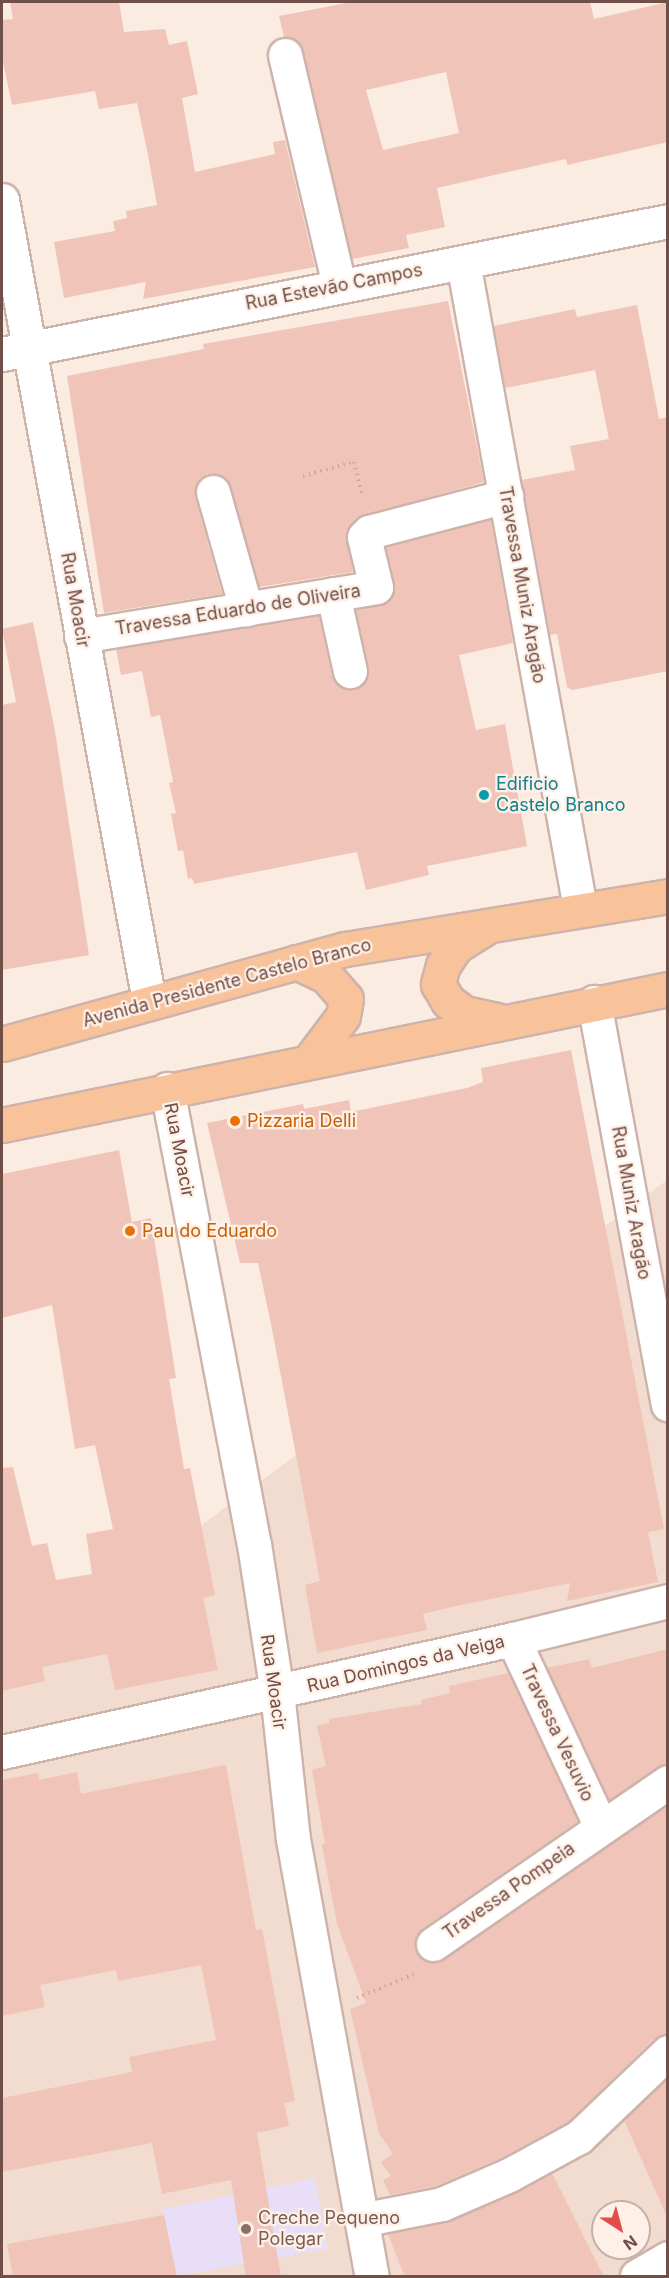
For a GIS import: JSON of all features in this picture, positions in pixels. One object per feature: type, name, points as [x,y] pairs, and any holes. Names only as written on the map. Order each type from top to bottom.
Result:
[{"type":"main road","name":"Avenida Presidente Castelo Branco","points":[[2,1044],[149,1001],[296,962],[491,923],[668,896]]},
{"type":"main road","points":[[491,923],[456,946],[443,965],[438,984],[448,1001],[464,1013],[502,1021]]},
{"type":"main road","points":[[296,962],[326,976],[346,999],[343,1016],[310,1060]]},
{"type":"main road","points":[[2,1125],[167,1089],[668,989]]},
{"type":"street","points":[[285,55],[339,286]]},
{"type":"street","name":"Rua Moacir","points":[[2,200],[16,350],[81,636],[149,1001]]},
{"type":"street","name":"Rua Estevão Campos","points":[[16,350],[668,221]]},
{"type":"street","name":"Travessa Muniz Aragão","points":[[463,262],[580,908]]},
{"type":"street","points":[[213,492],[246,609]]},
{"type":"street","points":[[372,531],[506,496]]},
{"type":"street","name":"Travessa Eduardo de Oliveira","points":[[81,636],[376,587],[364,537],[372,531]]},
{"type":"street","points":[[333,594],[350,671]]},
{"type":"street","name":"Rua Muniz Aragão","points":[[594,1002],[668,1404]]},
{"type":"street","name":"Rua Moacir","points":[[167,1089],[254,1545],[277,1692],[293,1839],[372,2277]]},
{"type":"street","name":"Rua Domingos da Veiga","points":[[2,1752],[513,1639],[668,1601]]},
{"type":"street","name":"Travessa Vesuvio","points":[[513,1639],[601,1827]]},
{"type":"street","name":"Travessa Pompeia","points":[[433,1944],[668,1782]]},
{"type":"street","points":[[361,2220],[442,2204],[509,2175],[579,2137],[668,2052]]},
{"type":"street","points":[[637,2277],[668,2258]]},
{"type":"path","points":[[303,476],[354,462],[372,531]]},
{"type":"path","name":"Travessa Pompeia","points":[[322,2008],[371,1994],[417,1973],[422,1970],[433,1944]]},
{"type":"shaded area","points":[[667,1180],[667,2276],[2,2276],[2,1673]]},
{"type":"shaded area","name":"Creche Pequeno Polegar","points":[[315,2178],[328,2249],[177,2276],[163,2209]]},
{"type":"building","points":[[10,2],[119,2],[124,32],[165,29],[169,45],[187,41],[198,94],[182,98],[195,172],[275,154],[273,142],[285,140],[315,267],[143,299],[146,282],[64,298],[54,242],[115,231],[113,221],[127,218],[126,211],[157,205],[148,155],[137,103],[99,109],[95,91],[12,105],[2,57],[2,20],[13,19]]},
{"type":"building","points":[[352,2],[590,2],[594,19],[668,2],[668,142],[567,165],[566,159],[437,188],[445,227],[406,235],[409,248],[352,259],[303,51],[298,42],[284,37],[279,16]],"holes":[[[446,72],[459,133],[383,150],[366,90]]]},
{"type":"building","points":[[448,301],[484,482],[356,518],[346,532],[353,572],[259,587],[231,486],[218,474],[207,474],[199,479],[195,497],[222,594],[104,613],[67,376],[204,349],[203,344]]},
{"type":"building","points":[[637,305],[659,419],[668,417],[668,671],[572,690],[567,687],[557,634],[550,635],[522,480],[575,470],[570,446],[609,439],[595,370],[505,388],[494,326],[575,309],[577,317]]},
{"type":"building","points":[[491,519],[513,643],[459,655],[476,730],[505,724],[527,846],[427,866],[429,875],[366,890],[357,852],[194,884],[192,878],[188,879],[183,850],[178,851],[171,814],[176,813],[169,783],[173,782],[160,715],[151,717],[142,671],[121,675],[116,649],[319,616],[332,676],[344,689],[355,689],[368,677],[356,609],[380,605],[394,592],[386,547]]},
{"type":"building","points":[[33,622],[55,731],[89,955],[2,970],[2,705],[16,702],[2,629]]},
{"type":"building","points":[[571,1050],[664,1529],[648,1532],[658,1582],[567,1601],[570,1583],[456,1606],[423,1614],[427,1630],[317,1653],[305,1585],[320,1581],[271,1324],[258,1263],[240,1263],[207,1123],[303,1104],[304,1109],[349,1100],[351,1112],[467,1088],[483,1082],[481,1068]]},
{"type":"building","points":[[119,1150],[132,1222],[151,1218],[176,1378],[169,1379],[184,1469],[190,1468],[215,1595],[203,1598],[218,1670],[115,1690],[107,1654],[42,1667],[45,1681],[2,1691],[2,1468],[13,1467],[32,1546],[47,1543],[56,1580],[92,1574],[86,1534],[113,1529],[95,1445],[75,1449],[52,1305],[2,1318],[2,1174]]},
{"type":"building","points":[[668,1649],[668,1763],[609,1800],[547,1668],[589,1659],[592,1668]]},
{"type":"building","points":[[508,1673],[578,1821],[422,1929],[416,1937],[417,1954],[426,1961],[444,1959],[668,1805],[668,2034],[655,2038],[568,2122],[501,2158],[436,2186],[390,2195],[383,2180],[391,2176],[381,2162],[393,2154],[379,2133],[350,2009],[366,2003],[337,1924],[322,1845],[325,1844],[312,1770],[326,1766],[317,1726],[329,1723],[329,1719],[422,1704],[421,1700],[450,1693],[449,1686]]},
{"type":"building","points":[[226,1765],[256,1930],[262,1929],[295,2101],[284,2103],[289,2126],[257,2133],[281,2277],[246,2277],[231,2180],[162,2194],[152,2143],[2,2172],[2,2098],[132,2072],[129,2057],[216,2040],[201,1965],[118,1981],[116,1970],[40,1985],[45,2007],[2,2016],[2,1780],[38,1773],[39,1780],[77,1772],[81,1794]]},
{"type":"building","points":[[668,2078],[668,2219],[624,2120]]},
{"type":"building","points":[[552,2173],[591,2251],[591,2260],[596,2260],[604,2277],[405,2277],[388,2234],[449,2221]]},
{"type":"building","points":[[164,2215],[177,2277],[13,2277],[7,2244]]},
{"type":"place","name":"Edificio Castelo Branco","points":[[484,795]]},
{"type":"place","name":"Pizzaria Delli","points":[[235,1121]]},
{"type":"place","name":"Pau do Eduardo","points":[[130,1231]]},
{"type":"place","name":"Creche Pequeno Polegar","points":[[246,2229]]}]
